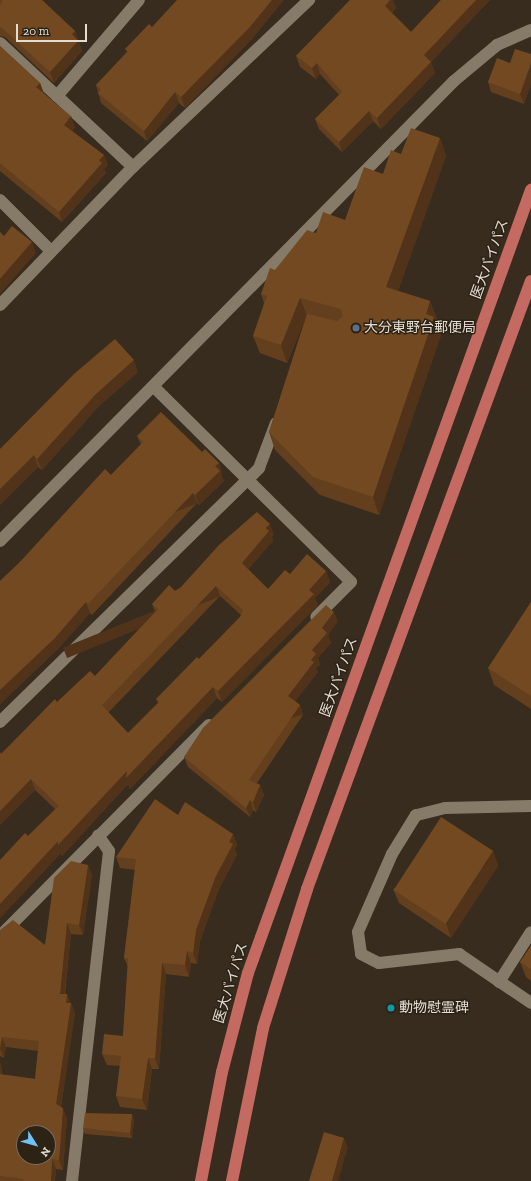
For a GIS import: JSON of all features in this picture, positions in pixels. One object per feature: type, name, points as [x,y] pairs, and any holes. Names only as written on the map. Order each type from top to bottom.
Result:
[{"type":"main road","name":"医大バイパス","points":[[201,1181],[222,1072],[248,973],[531,190]]},
{"type":"main road","points":[[232,1181],[263,1028],[307,889],[531,281]]},
{"type":"street","points":[[57,96],[139,0]]},
{"type":"street","points":[[0,305],[50,250],[133,167],[309,0]]},
{"type":"street","points":[[0,541],[154,387],[454,81],[497,45],[531,30]]},
{"type":"street","points":[[0,43],[133,167]]},
{"type":"street","points":[[0,200],[50,250]]},
{"type":"street","points":[[154,387],[246,481],[351,582],[307,626]]},
{"type":"street","points":[[0,722],[259,468],[280,410]]},
{"type":"street","points":[[0,936],[219,715]]},
{"type":"street","points":[[531,806],[445,808],[416,815],[392,854],[358,932],[361,954],[379,963],[459,954],[531,1003]]},
{"type":"street","points":[[72,1181],[109,851],[98,836]]},
{"type":"street","points":[[499,982],[531,932]]},
{"type":"building","points":[[2,0],[42,0],[75,31],[72,34],[78,41],[50,72],[0,27],[0,5],[3,1]]},
{"type":"building","points":[[177,0],[272,0],[249,28],[181,97],[175,92],[144,131],[98,93],[101,89],[96,85],[128,51],[125,49],[149,24],[152,27]]},
{"type":"building","points":[[350,0],[390,0],[385,6],[411,32],[441,0],[476,0],[424,55],[431,62],[377,118],[369,111],[339,142],[315,119],[342,92],[317,63],[312,68],[296,56]]},
{"type":"building","points":[[0,46],[40,83],[36,87],[71,116],[64,125],[104,155],[99,160],[102,163],[59,212],[0,163]]},
{"type":"building","points":[[515,49],[531,54],[531,63],[520,94],[488,82],[497,58],[510,63]]},
{"type":"building","points":[[411,128],[440,138],[386,287],[430,301],[426,314],[434,317],[373,497],[313,477],[269,432],[307,314],[337,321],[343,316],[341,309],[300,298],[281,345],[253,336],[267,296],[261,294],[270,268],[275,270],[307,230],[316,233],[323,212],[345,220],[364,167],[383,174],[391,150],[401,154]]},
{"type":"building","points":[[12,226],[32,242],[0,279],[0,232],[4,236]]},
{"type":"building","points":[[115,339],[134,360],[95,395],[37,459],[34,455],[0,489],[0,449],[74,374]]},
{"type":"building","points":[[161,412],[202,452],[205,449],[219,463],[215,466],[220,471],[195,495],[193,493],[88,604],[86,602],[55,638],[0,690],[0,581],[19,563],[105,469],[111,475],[143,442],[137,436]]},
{"type":"building","points":[[257,512],[270,524],[266,528],[269,531],[242,563],[268,589],[285,570],[290,574],[307,554],[326,571],[309,590],[314,594],[218,691],[213,687],[126,778],[127,771],[58,845],[58,841],[0,904],[0,860],[25,833],[28,836],[59,806],[31,779],[0,811],[0,752],[1,754],[55,699],[57,702],[90,671],[95,676],[158,609],[152,604],[169,585],[175,591],[181,587],[219,545]],"holes":[[[216,586],[243,610],[240,617],[199,659],[197,657],[156,699],[159,702],[128,733],[102,705]]]},
{"type":"building","points":[[531,602],[531,696],[488,668]]},
{"type":"building","points":[[326,605],[334,612],[322,628],[327,633],[312,650],[316,654],[311,660],[314,662],[288,696],[300,705],[249,780],[260,785],[253,802],[250,800],[246,808],[184,757],[203,728]]},
{"type":"building","points":[[155,799],[178,815],[185,802],[233,834],[229,842],[233,844],[215,878],[196,930],[193,953],[187,951],[185,965],[162,963],[155,1058],[148,1058],[142,1099],[116,1096],[121,1056],[102,1054],[104,1034],[123,1036],[128,958],[124,958],[136,859],[116,857]]},
{"type":"building","points":[[441,817],[493,851],[446,924],[394,890]]},
{"type":"building","points":[[71,861],[88,865],[79,925],[67,923],[60,994],[67,994],[66,1003],[71,1003],[56,1104],[63,1108],[59,1160],[56,1160],[56,1125],[16,1125],[16,1165],[52,1165],[51,1181],[23,1181],[24,1179],[0,1176],[0,1074],[35,1079],[39,1041],[2,1037],[0,1048],[0,930],[13,920],[45,945],[54,878]]},
{"type":"building","points":[[531,946],[531,969],[520,962]]},
{"type":"building","points":[[85,1113],[132,1114],[130,1133],[83,1128]]},
{"type":"building","points":[[324,1132],[344,1138],[332,1181],[309,1181]]},
{"type":"place","name":"大分東野台郵便局","points":[[356,328]]},
{"type":"place","name":"動物慰霊碑","points":[[391,1008]]}]
